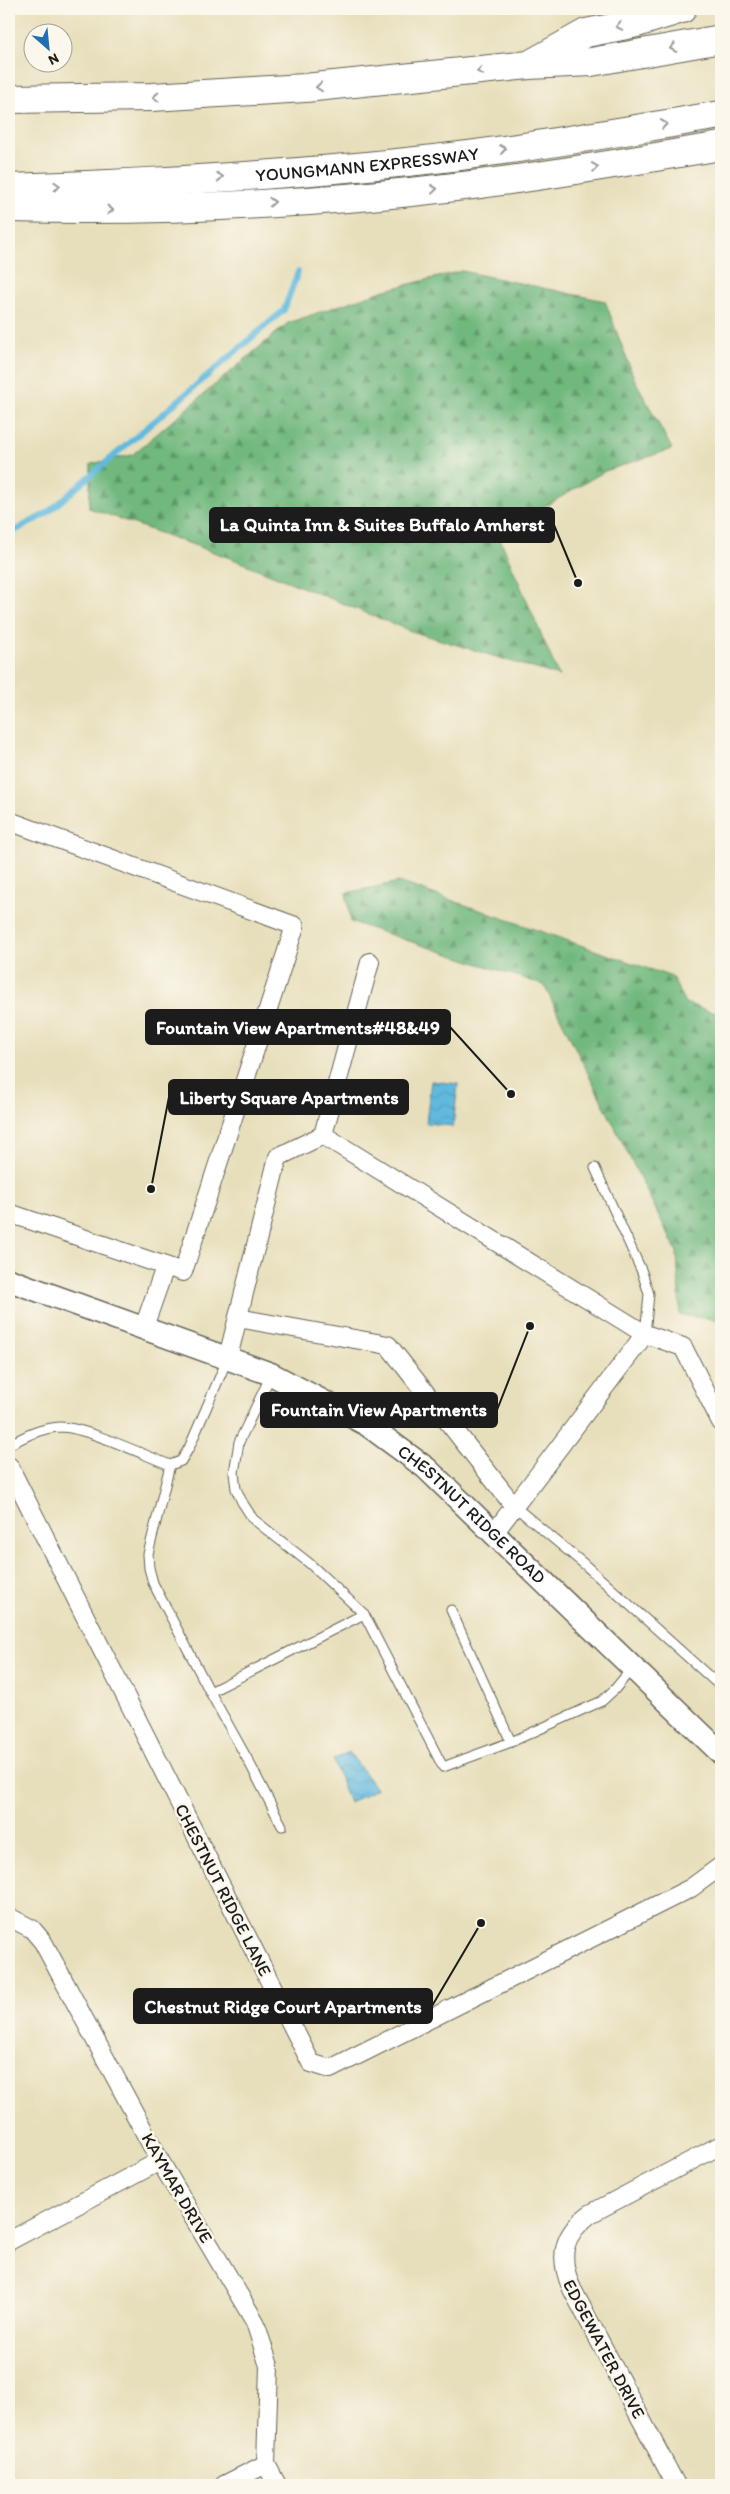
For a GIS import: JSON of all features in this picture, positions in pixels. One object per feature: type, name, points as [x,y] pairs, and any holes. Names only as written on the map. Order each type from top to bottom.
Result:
[{"type":"highway","points":[[529,65],[586,33],[637,23],[682,9]]},
{"type":"highway","points":[[9,99],[225,94],[382,82],[529,65],[591,62],[721,39]]},
{"type":"highway","name":"YOUNGMANN EXPRESSWAY","points":[[9,188],[261,175],[461,156],[721,115]]},
{"type":"highway","points":[[9,208],[108,210],[352,197],[546,175],[721,146]]},
{"type":"street","points":[[9,821],[295,926],[183,1272],[9,1214]]},
{"type":"street","points":[[228,1357],[278,1158],[322,1135],[370,962]]},
{"type":"street","points":[[322,1135],[644,1334],[683,1347],[721,1422]]},
{"type":"street","points":[[144,1327],[165,1267]]},
{"type":"street","name":"CHESTNUT RIDGE ROAD","points":[[9,1280],[271,1374],[366,1424],[426,1468],[721,1753]]},
{"type":"street","points":[[238,1318],[388,1345],[514,1506]]},
{"type":"street","points":[[494,1533],[644,1334]]},
{"type":"street","name":"CHESTNUT RIDGE LANE","points":[[9,1466],[311,2063],[330,2070],[691,1888],[721,1866]]},
{"type":"street","name":"KAYMAR DRIVE","points":[[9,1917],[18,1920],[32,1930],[43,1942],[160,2161],[256,2322],[269,2366],[266,2464],[277,2485]]},
{"type":"street","name":"EDGEWATER DRIVE","points":[[676,2485],[572,2289],[563,2270],[563,2255],[568,2238],[576,2224],[590,2214],[721,2145]]},
{"type":"street","points":[[9,2241],[160,2161]]},
{"type":"street","points":[[224,2485],[266,2464]]},
{"type":"lane","points":[[595,1168],[642,1272],[649,1294],[644,1334]]},
{"type":"lane","points":[[9,1445],[42,1430],[62,1427],[84,1432],[170,1465],[181,1461],[189,1448],[228,1357]]},
{"type":"lane","points":[[271,1374],[239,1442],[234,1473],[236,1489],[253,1519],[309,1563],[364,1614],[443,1767],[511,1742],[602,1701],[615,1689],[633,1667]]},
{"type":"lane","points":[[170,1465],[148,1554],[153,1582],[282,1826]]},
{"type":"lane","points":[[514,1506],[584,1564],[721,1687]]},
{"type":"lane","points":[[451,1610],[511,1742]]},
{"type":"lane","points":[[210,1692],[364,1614]]},
{"type":"green space","points":[[462,271],[605,301],[634,378],[672,449],[605,471],[498,534],[559,676],[408,630],[233,559],[89,508],[91,464],[132,455],[288,323],[382,291]]},
{"type":"green space","points":[[399,882],[672,977],[685,1003],[721,1015],[721,1320],[680,1315],[677,1252],[544,985],[351,922],[346,893]]},
{"type":"water","points":[[431,1081],[458,1084],[453,1126],[426,1123]]},
{"type":"water","points":[[349,1752],[376,1789],[349,1803],[333,1760]]},
{"type":"waterway","points":[[9,534],[47,513],[284,310],[298,272]]},
{"type":"place","name":"La Quinta Inn & Suites Buffalo Amherst","points":[[578,583]]},
{"type":"place","name":"Fountain View Apartments#48&49","points":[[511,1094]]},
{"type":"place","name":"Liberty Square Apartments","points":[[151,1189]]},
{"type":"place","name":"Fountain View Apartments","points":[[530,1326]]},
{"type":"place","name":"Chestnut Ridge Court Apartments","points":[[481,1923]]}]
